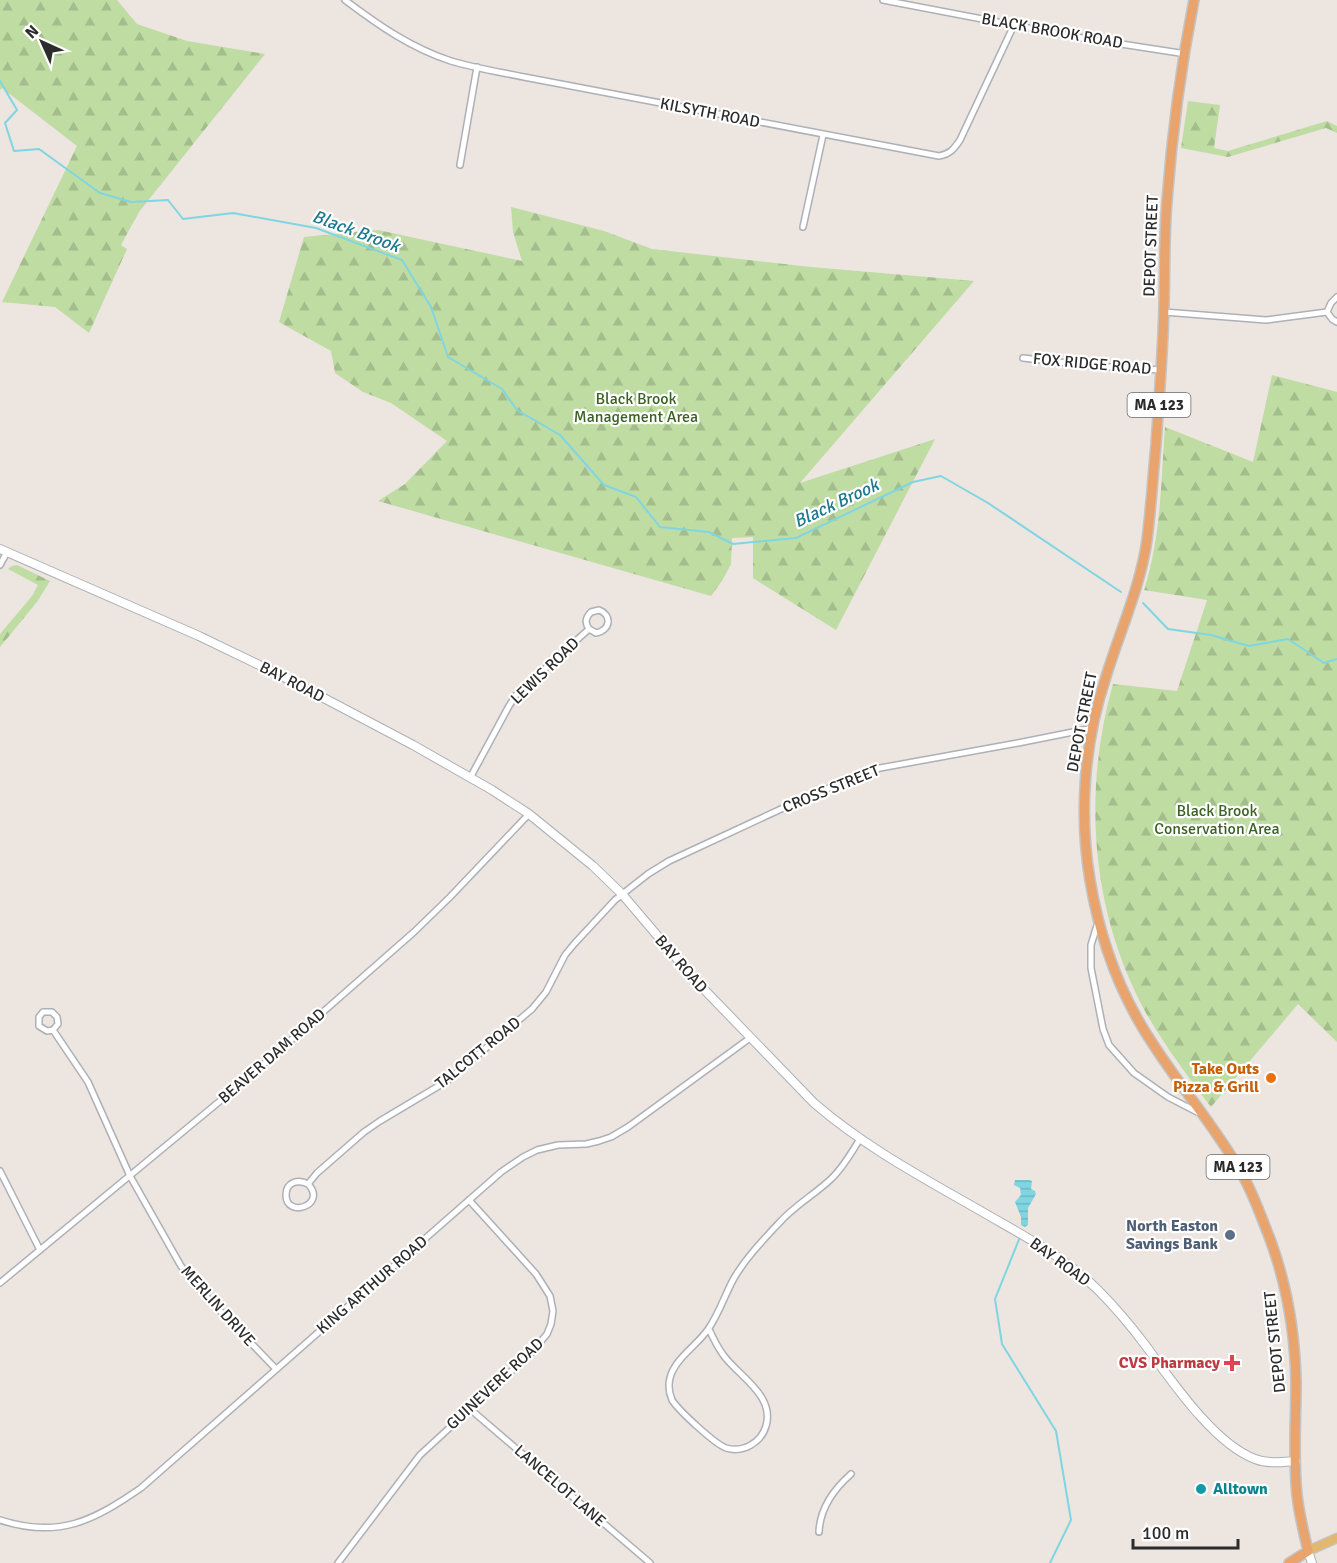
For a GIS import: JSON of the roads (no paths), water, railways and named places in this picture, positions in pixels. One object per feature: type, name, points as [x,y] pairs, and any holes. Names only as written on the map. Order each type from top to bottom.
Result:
[{"type":"highway","name":"DEPOT STREET","points":[[1194,0],[1174,129],[1166,204],[1161,370],[1150,511],[1143,567],[1105,679],[1093,728],[1086,769],[1085,827],[1088,868],[1099,921],[1113,966],[1135,1014],[1246,1182],[1273,1246],[1291,1316],[1296,1376],[1297,1501],[1308,1551]]},
{"type":"highway","points":[[1289,1563],[1308,1551]]},
{"type":"main road","name":"BAY ROAD","points":[[3,550],[199,636],[282,676],[470,778],[529,814],[593,866],[622,894],[688,973],[814,1103],[860,1139],[1035,1242],[1077,1270],[1119,1312],[1193,1407],[1234,1447],[1256,1459],[1272,1462],[1296,1461]]},
{"type":"main road","points":[[1312,1563],[1308,1551],[1337,1538]]},
{"type":"street","name":"KILSYTH ROAD","points":[[345,0],[372,21],[405,41],[462,64],[939,156],[948,154],[956,147],[1014,25]]},
{"type":"street","name":"BLACK BROOK ROAD","points":[[883,0],[1076,37],[1185,54]]},
{"type":"street","points":[[460,165],[477,67]]},
{"type":"street","points":[[804,227],[823,135]]},
{"type":"street","points":[[1327,312],[1337,297]]},
{"type":"street","points":[[1164,312],[1266,320],[1327,312]]},
{"type":"street","points":[[1327,312],[1337,322]]},
{"type":"street","name":"FOX RIDGE ROAD","points":[[1023,358],[1094,366],[1161,370]]},
{"type":"street","points":[[0,565],[3,550]]},
{"type":"street","name":"LEWIS ROAD","points":[[598,610],[606,615],[608,624],[605,629],[596,633],[589,629],[586,619],[591,612],[598,610]]},
{"type":"street","name":"LEWIS ROAD","points":[[470,778],[516,695],[589,629]]},
{"type":"street","name":"CROSS STREET","points":[[622,894],[648,874],[682,855],[873,770],[1093,728]]},
{"type":"street","name":"BEAVER DAM ROAD","points":[[0,1283],[249,1077],[430,918],[529,814]]},
{"type":"street","name":"TALCOTT ROAD","points":[[308,1184],[317,1173],[372,1126],[447,1081],[532,1009],[546,992],[570,949],[622,894]]},
{"type":"street","points":[[1099,921],[1091,945],[1091,968],[1103,1029],[1110,1045],[1142,1079],[1184,1107],[1203,1115]]},
{"type":"street","name":"MERLIN DRIVE","points":[[53,1030],[88,1082],[130,1176],[184,1271],[276,1370]]},
{"type":"street","name":"KING ARTHUR ROAD","points":[[0,1520],[30,1528],[57,1528],[82,1522],[110,1509],[141,1488],[501,1172],[537,1150],[558,1145],[593,1143],[611,1137],[750,1038]]},
{"type":"street","points":[[709,1329],[723,1355],[760,1394],[766,1404],[768,1416],[766,1428],[760,1439],[749,1446],[738,1449],[726,1448],[714,1441],[677,1407],[671,1398],[670,1376],[676,1365],[709,1329],[733,1280],[745,1263],[787,1214],[831,1179],[860,1139]]},
{"type":"street","points":[[0,1171],[40,1250]]},
{"type":"street","name":"TALCOTT ROAD","points":[[299,1181],[308,1184],[313,1191],[310,1203],[298,1208],[290,1204],[286,1193],[290,1185],[299,1181]]},
{"type":"street","name":"GUINEVERE ROAD","points":[[338,1563],[415,1461],[543,1341],[551,1324],[553,1311],[550,1296],[536,1274],[469,1200]]},
{"type":"street","name":"LANCELOT LANE","points":[[470,1408],[650,1563]]},
{"type":"street","points":[[819,1532],[820,1520],[828,1502],[851,1474]]},
{"type":"water","points":[[1015,1180],[1032,1181],[1031,1189],[1036,1194],[1028,1208],[1028,1225],[1025,1227],[1021,1225],[1021,1217],[1015,1202],[1021,1195],[1020,1188],[1014,1185]]},
{"type":"waterway","name":"Black Brook","points":[[0,81],[17,110],[5,123],[14,151],[39,149],[100,193],[131,202],[168,200],[183,219],[233,213],[316,228],[402,260],[431,307],[448,357],[502,389],[517,410],[560,435],[604,485],[636,497],[660,527],[709,532],[733,544],[796,538],[913,482],[941,476],[988,503],[1121,592]]},
{"type":"waterway","name":"Black Brook","points":[[1143,603],[1168,629],[1211,635],[1249,646],[1288,639],[1324,663],[1337,659]]},
{"type":"waterway","points":[[1020,1237],[995,1299],[1002,1344],[1056,1431],[1071,1520],[1050,1563]]},
{"type":"place","name":"Take Outs Pizza & Grill","points":[[1271,1078]]},
{"type":"place","name":"North Easton Savings Bank","points":[[1230,1235]]},
{"type":"place","name":"CVS Pharmacy","points":[[1232,1363]]},
{"type":"place","name":"Alltown","points":[[1201,1489]]},
{"type":"park label","name":"Black Brook Management Area","points":[[636,408]]},
{"type":"park label","name":"Black Brook Conservation Area","points":[[1217,820]]}]
